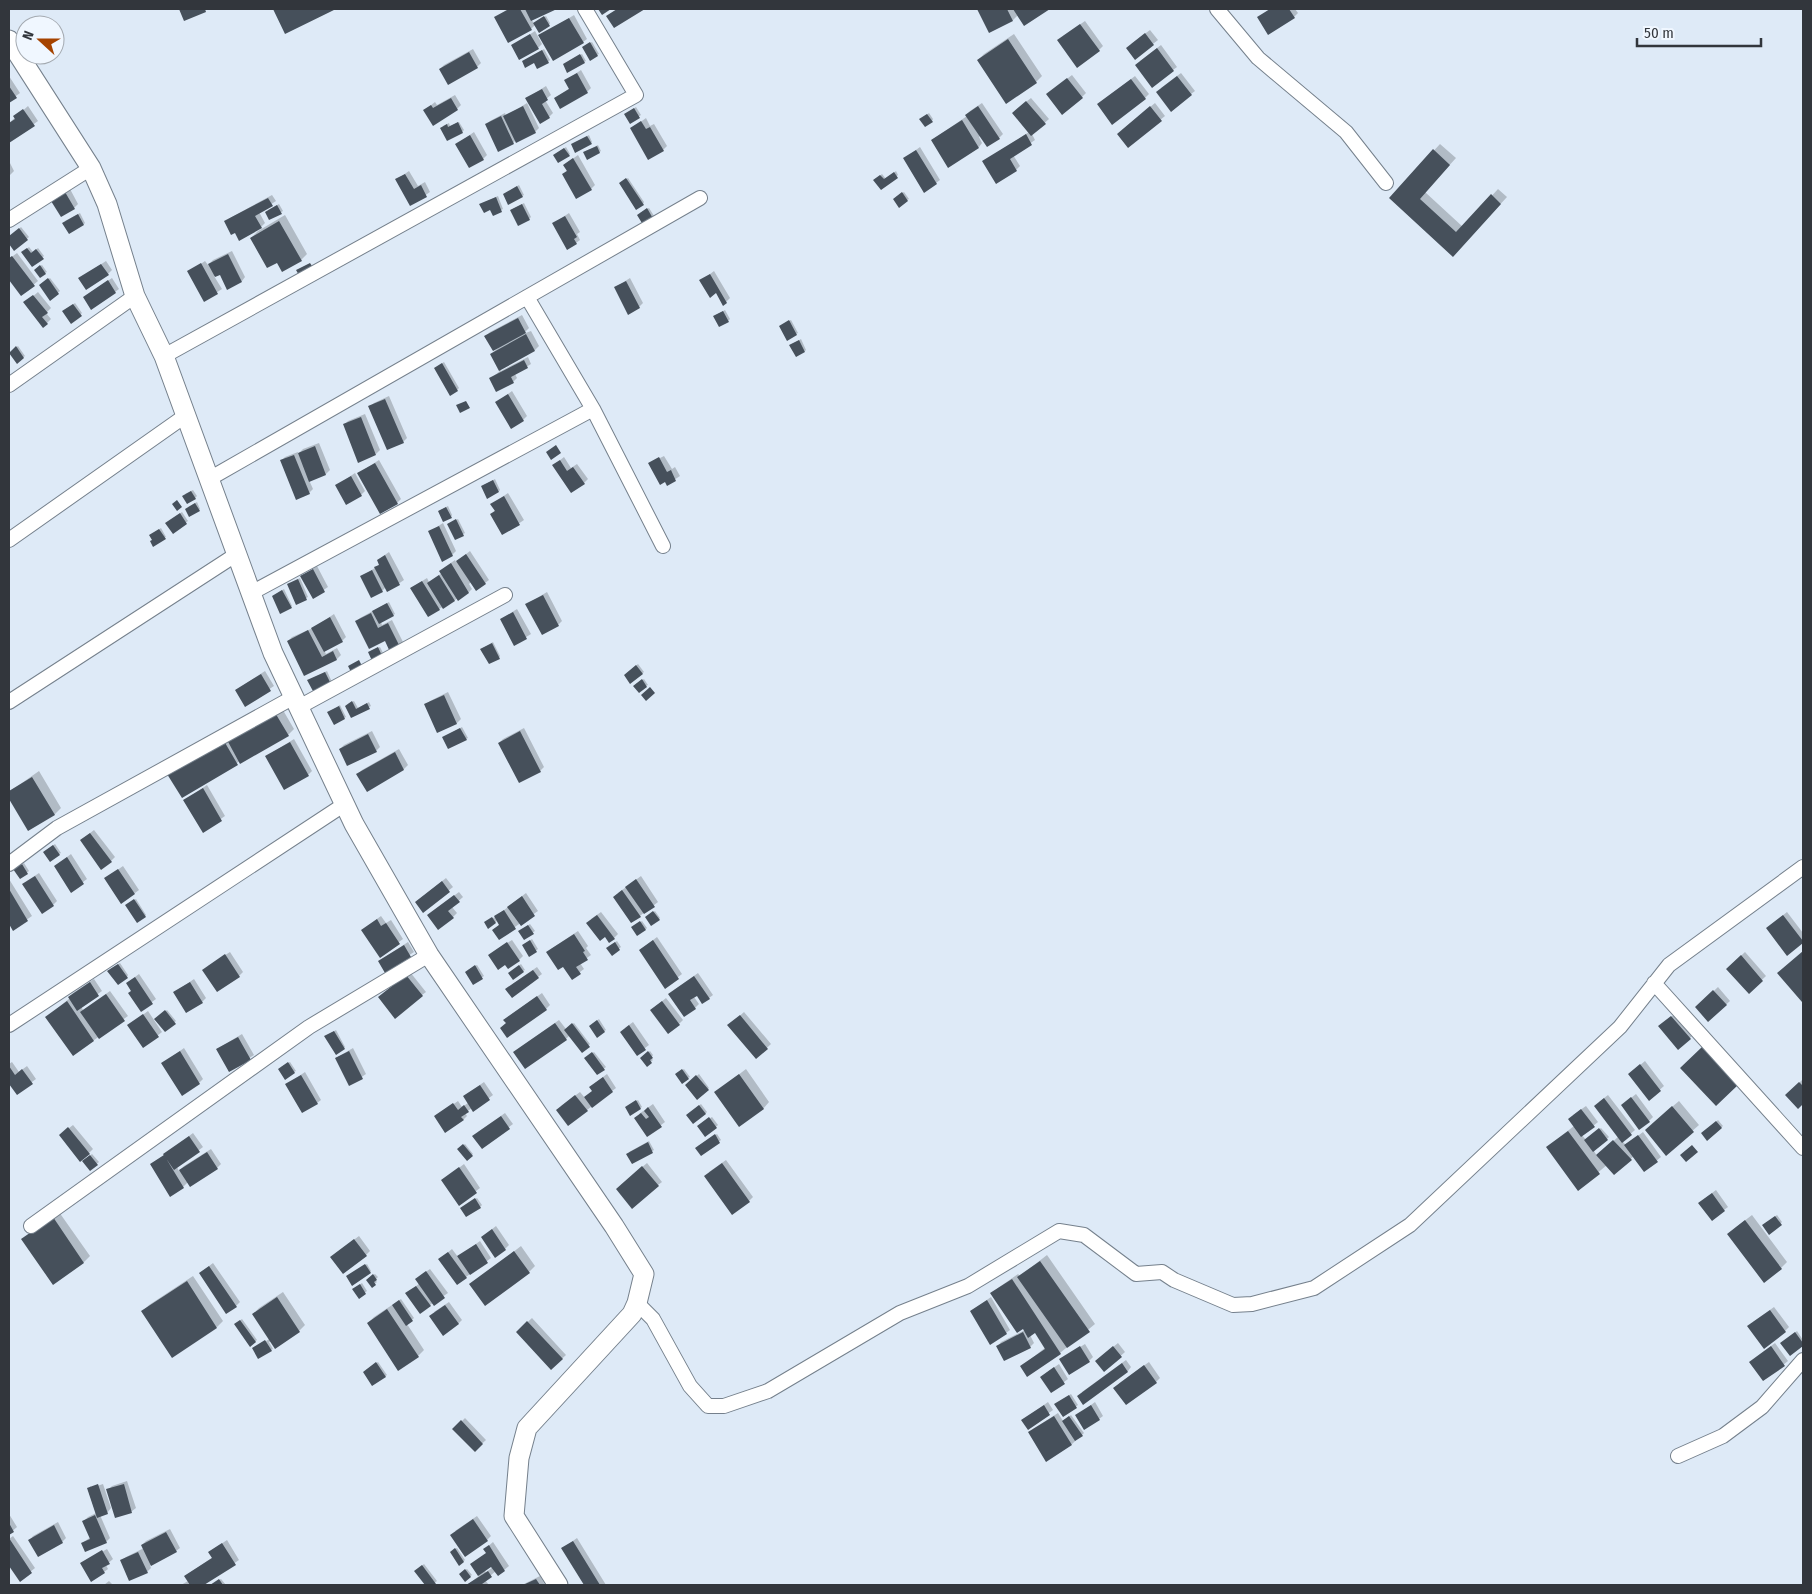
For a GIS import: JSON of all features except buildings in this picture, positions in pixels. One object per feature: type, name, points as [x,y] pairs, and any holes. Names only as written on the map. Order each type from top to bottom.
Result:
[{"type":"street","points":[[164,356],[636,95],[585,9]]},
{"type":"street","points":[[1216,9],[1258,58],[1346,132],[1386,183]]},
{"type":"street","points":[[10,46],[91,168],[107,204],[135,296],[164,356],[273,653],[354,824],[430,955],[644,1274],[637,1303],[632,1314],[527,1428],[519,1458],[514,1516],[558,1585]]},
{"type":"street","points":[[9,220],[91,168]]},
{"type":"street","points":[[209,479],[700,198]]},
{"type":"street","points":[[9,385],[135,296]]},
{"type":"street","points":[[527,297],[593,409],[663,546]]},
{"type":"street","points":[[251,593],[593,409]]},
{"type":"street","points":[[9,540],[185,416]]},
{"type":"street","points":[[9,702],[237,554]]},
{"type":"street","points":[[9,864],[57,828],[296,702],[505,595]]},
{"type":"street","points":[[9,1025],[345,804]]},
{"type":"street","points":[[637,1303],[652,1319],[690,1386],[708,1406],[724,1406],[768,1390],[900,1313],[968,1286],[1059,1231],[1084,1235],[1110,1257],[1136,1274],[1162,1272],[1174,1280],[1233,1305],[1252,1304],[1314,1288],[1410,1225],[1620,1027],[1669,965],[1803,867]]},
{"type":"street","points":[[31,1226],[308,1027],[430,955]]},
{"type":"street","points":[[1654,984],[1803,1148]]},
{"type":"street","points":[[1678,1456],[1722,1436],[1762,1407],[1803,1360]]}]
